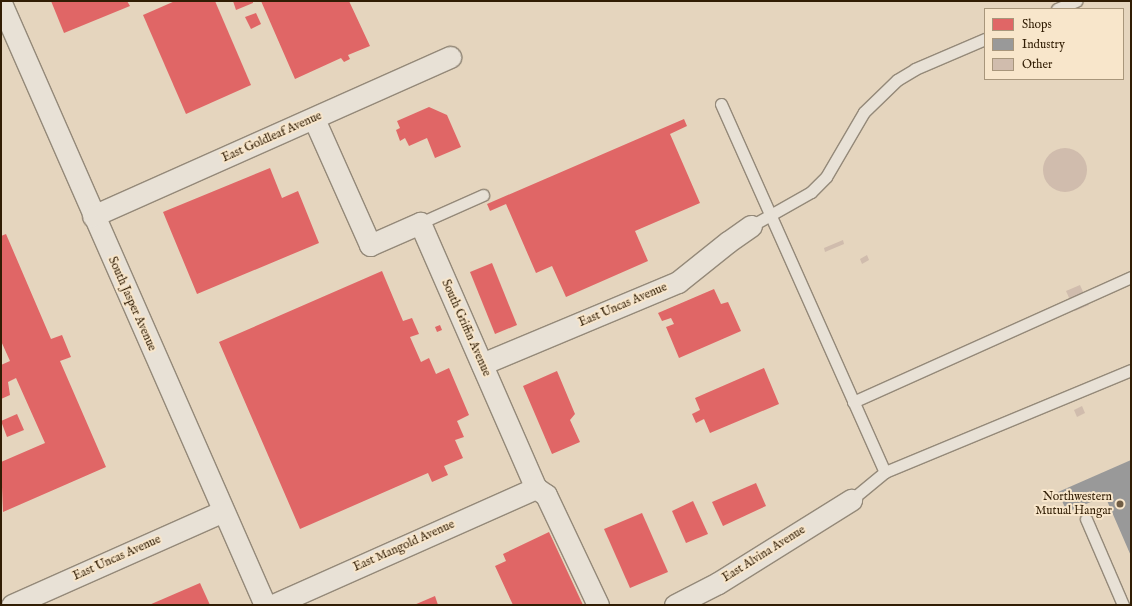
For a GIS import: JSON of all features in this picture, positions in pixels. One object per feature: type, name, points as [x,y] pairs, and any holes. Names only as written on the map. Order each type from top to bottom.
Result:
[{"type":"street","name":"South Jasper Avenue","points":[[1,3],[93,216],[266,605]]},
{"type":"street","name":"East Goldleaf Avenue","points":[[93,216],[450,57]]},
{"type":"street","points":[[314,118],[370,245],[420,223]]},
{"type":"street","name":"South Griffin Avenue","points":[[420,223],[536,488],[546,495],[598,605]]},
{"type":"street","name":"East Uncas Avenue","points":[[482,364],[678,282],[728,242],[751,226]]},
{"type":"street","name":"East Mangold Avenue","points":[[273,605],[536,488]]},
{"type":"street","name":"East Alvina Avenue","points":[[675,605],[718,583],[851,500]]},
{"type":"street","name":"East Uncas Avenue","points":[[12,605],[223,511]]},
{"type":"lane","points":[[1059,8],[1076,1]]},
{"type":"lane","points":[[751,226],[811,192],[826,177],[864,112],[897,80],[916,69],[984,40]]},
{"type":"lane","points":[[721,104],[885,472]]},
{"type":"lane","points":[[420,223],[483,195]]},
{"type":"lane","points":[[853,402],[1131,277]]},
{"type":"lane","points":[[851,500],[885,472],[1131,370]]},
{"type":"lane","points":[[1086,519],[1123,605]]},
{"type":"building: Shops","points":[[51,1],[127,1],[130,6],[64,33]]},
{"type":"building: Shops","points":[[175,1],[215,1],[251,85],[186,114],[143,15]]},
{"type":"building: Shops","points":[[233,1],[253,1],[253,3],[236,10]]},
{"type":"building: Shops","points":[[261,1],[349,1],[370,46],[348,55],[350,59],[344,62],[341,58],[295,79]]},
{"type":"building: Shops","points":[[256,13],[261,24],[251,29],[245,17]]},
{"type":"building: Shops","points":[[429,107],[447,115],[461,147],[435,158],[427,138],[409,146],[405,138],[400,141],[396,130],[400,128],[397,121]]},
{"type":"building: Shops","points":[[684,119],[687,126],[670,134],[700,203],[635,231],[648,261],[566,297],[552,266],[536,273],[506,204],[490,211],[487,204]]},
{"type":"building: Shops","points":[[270,168],[282,198],[298,191],[319,243],[197,294],[163,212]]},
{"type":"building: Shops","points":[[6,234],[51,339],[62,335],[71,357],[60,361],[106,467],[3,512],[1,462],[45,443],[16,378],[8,382],[10,395],[1,399],[1,365],[10,361],[1,341],[1,236]]},
{"type":"building: Shops","points":[[492,263],[517,325],[495,334],[470,272]]},
{"type":"building: Shops","points":[[382,271],[403,321],[412,318],[419,334],[410,337],[421,362],[429,358],[436,374],[449,368],[469,415],[457,421],[464,437],[455,440],[463,458],[444,466],[448,475],[432,482],[428,473],[300,529],[219,342]]},
{"type":"building: Shops","points":[[714,289],[721,304],[728,302],[741,331],[679,358],[666,327],[674,324],[671,318],[662,321],[658,313]]},
{"type":"building: Shops","points":[[440,325],[442,330],[437,332],[435,327]]},
{"type":"building: Shops","points":[[764,368],[779,404],[710,433],[704,419],[696,423],[692,414],[700,410],[695,398]]},
{"type":"building: Shops","points":[[557,371],[575,414],[570,420],[580,442],[552,454],[523,386]]},
{"type":"building: Shops","points":[[17,414],[24,430],[7,437],[1,421]]},
{"type":"building: Shops","points":[[756,483],[766,506],[723,526],[712,502]]},
{"type":"building: Shops","points":[[693,501],[708,534],[686,543],[672,511]]},
{"type":"building: Shops","points":[[642,513],[668,572],[630,588],[604,529]]},
{"type":"building: Shops","points":[[549,532],[583,605],[513,605],[495,566],[506,561],[503,554]]},
{"type":"building: Shops","points":[[200,583],[210,605],[149,605]]},
{"type":"building: Shops","points":[[435,596],[438,605],[414,605]]},
{"type":"building: Industry","name":"Northwestern Mutual Hangar","points":[[1131,460],[1131,556],[1105,496],[1067,512],[1058,492]]},
{"type":"building: Other","points":[[1065,148],[1077,152],[1083,158],[1087,170],[1083,182],[1077,188],[1065,192],[1053,188],[1047,182],[1043,170],[1047,158],[1053,152]]},
{"type":"building: Other","points":[[843,240],[844,244],[825,252],[824,248]]},
{"type":"building: Other","points":[[867,255],[869,260],[862,264],[860,259]]},
{"type":"building: Other","points":[[1080,285],[1089,305],[1075,311],[1066,291]]},
{"type":"building: Other","points":[[1082,406],[1085,413],[1077,417],[1074,410]]},
{"type":"place","name":"Northwestern Mutual Hangar","points":[[1120,504]]}]
